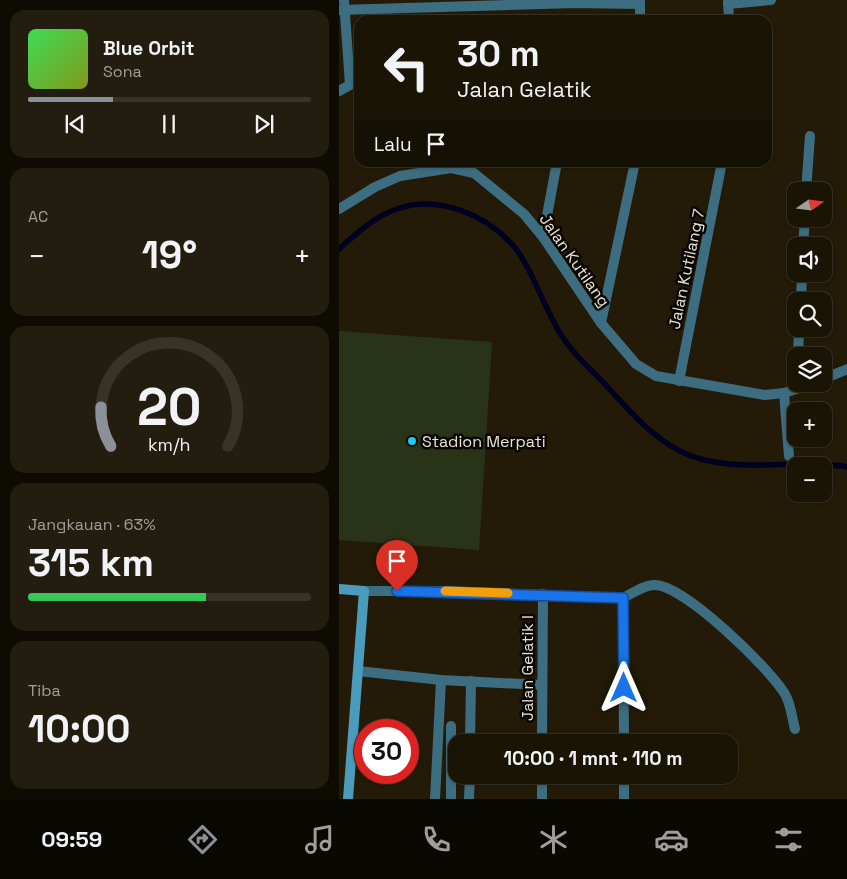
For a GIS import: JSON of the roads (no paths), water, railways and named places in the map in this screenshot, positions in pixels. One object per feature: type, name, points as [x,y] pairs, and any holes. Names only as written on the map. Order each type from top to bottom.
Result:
[{"type":"street","points":[[729,15],[728,2],[771,0]]},
{"type":"street","points":[[354,78],[343,6],[640,2],[640,15]]},
{"type":"street","points":[[339,86],[354,85]]},
{"type":"street","points":[[339,91],[354,85]]},
{"type":"street","points":[[807,182],[810,136]]},
{"type":"street","points":[[543,237],[556,167]]},
{"type":"street","points":[[601,323],[634,167]]},
{"type":"street","name":"Jalan Kutilang 7","points":[[679,381],[721,167]]},
{"type":"street","name":"Jalan Kutilang","points":[[339,209],[375,186],[400,176],[422,171],[451,168],[474,173],[498,190],[524,214],[543,237],[601,323],[636,364],[655,376],[679,381],[765,395],[787,392]]},
{"type":"street","points":[[832,375],[847,369]]},
{"type":"street","points":[[784,393],[789,456]]},
{"type":"street","points":[[339,589],[623,598],[655,584],[663,586],[706,612],[752,654],[775,680],[786,696],[795,729]]},
{"type":"street","points":[[348,799],[364,591]]},
{"type":"street","name":"Jalan Gelatik I","points":[[542,734],[543,594]]},
{"type":"street","points":[[623,598],[624,734]]},
{"type":"street","points":[[358,671],[441,680],[542,685]]},
{"type":"street","points":[[435,799],[441,680]]},
{"type":"street","points":[[470,734],[471,681]]},
{"type":"street","points":[[451,726],[451,799]]},
{"type":"street","points":[[469,799],[470,784]]},
{"type":"street","points":[[542,784],[542,799]]},
{"type":"street","points":[[624,784],[624,799]]},
{"type":"waterway","points":[[339,249],[372,222],[394,210],[410,205],[427,204],[461,210],[491,226],[516,249],[523,259],[559,332],[570,347],[646,427],[668,444],[680,451],[719,463],[740,465],[806,464],[848,467]]},
{"type":"place","name":"Stadion Merpati","points":[[412,441]]}]
